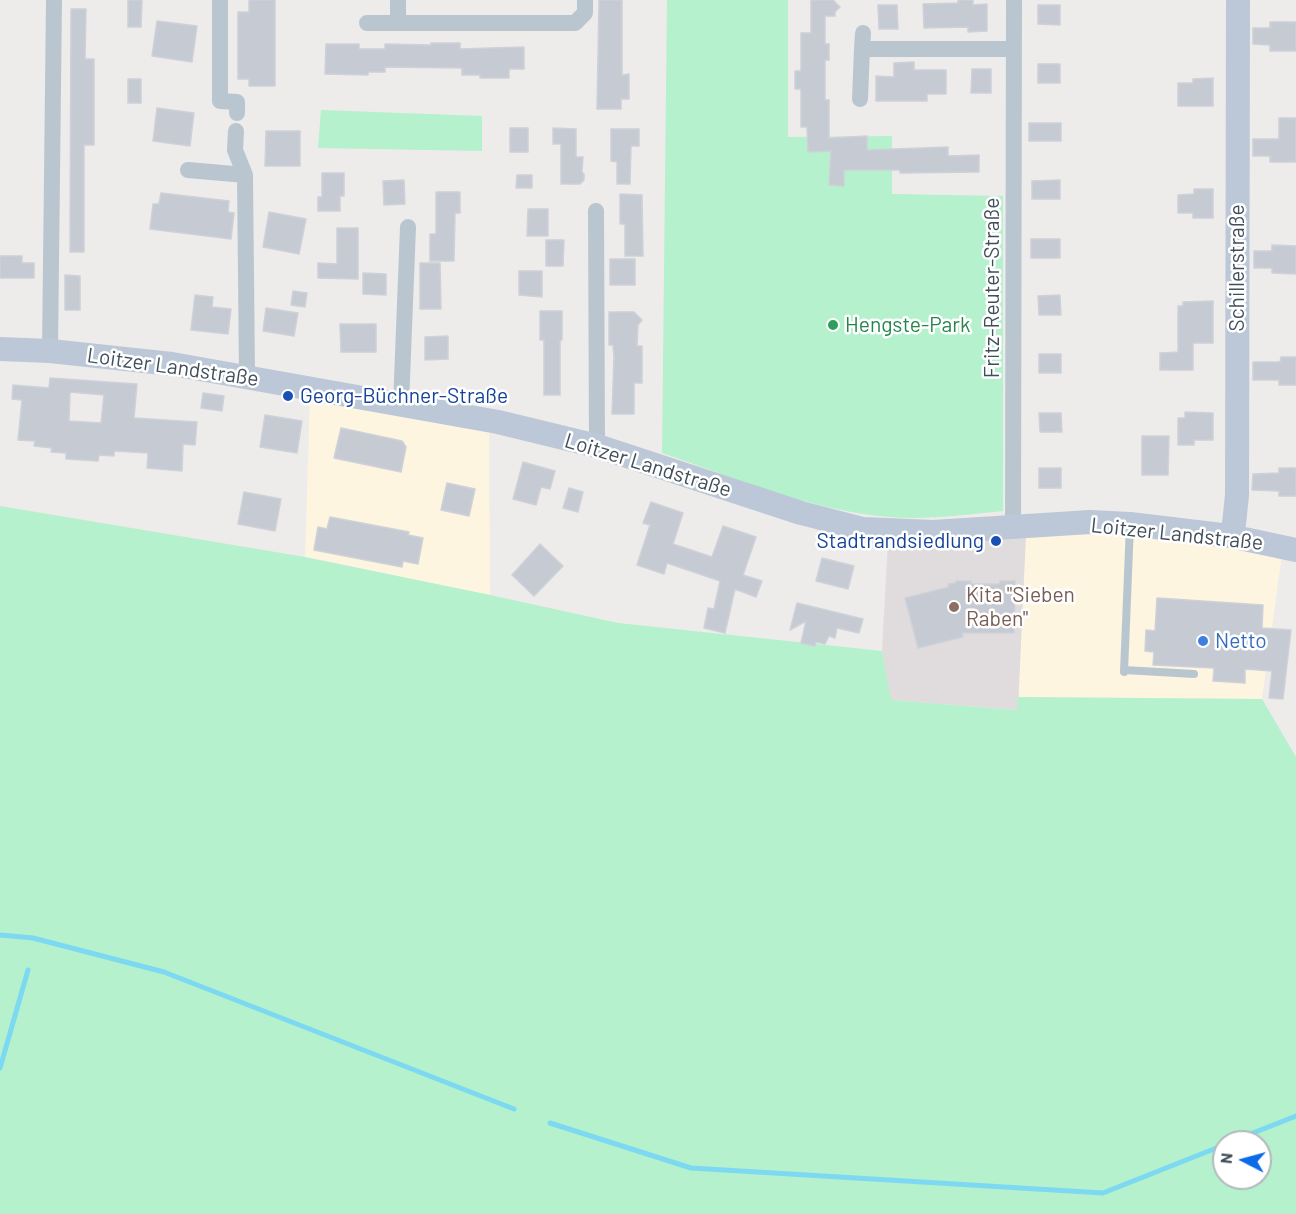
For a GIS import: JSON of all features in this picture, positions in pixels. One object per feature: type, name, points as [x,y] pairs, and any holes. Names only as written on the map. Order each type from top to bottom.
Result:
[{"type":"main road","name":"Schillerstraße","points":[[1230,536],[1234,524],[1237,495],[1238,0]]},
{"type":"main road","name":"Loitzer Landstraße","points":[[0,349],[50,351],[172,364],[498,422],[597,446],[843,526],[873,530],[933,532],[1090,522],[1130,524],[1230,536],[1296,550]]},
{"type":"street","points":[[50,351],[54,0]]},
{"type":"street","points":[[220,0],[220,101],[237,102],[237,112]]},
{"type":"street","points":[[398,0],[398,23]]},
{"type":"street","points":[[367,23],[575,23],[585,13],[585,0]]},
{"type":"street","name":"Fritz-Reuter-Straße","points":[[1013,527],[1014,0]]},
{"type":"street","points":[[860,99],[862,41],[1014,49]]},
{"type":"street","points":[[236,131],[235,150],[245,175],[247,376]]},
{"type":"street","points":[[188,171],[245,175]]},
{"type":"street","points":[[596,211],[597,446]]},
{"type":"street","points":[[401,405],[408,227]]},
{"type":"lane","points":[[1130,524],[1124,671],[1194,674]]},
{"type":"shaded area","points":[[310,398],[489,429],[490,595],[305,557]]},
{"type":"shaded area","points":[[1026,533],[1157,535],[1282,555],[1262,699],[1018,697]]},
{"type":"shaded area","name":"Kita \"Sieben Raben\"","points":[[1026,533],[1018,710],[890,700],[882,651],[888,541]]},
{"type":"green space","name":"Hengste-Park","points":[[667,0],[788,0],[788,137],[892,136],[892,194],[1003,196],[1003,511],[910,518],[851,512],[797,499],[662,453]]},
{"type":"green space","points":[[321,110],[482,116],[482,151],[318,148]]},
{"type":"green space","points":[[0,506],[305,557],[618,623],[882,651],[891,700],[1017,710],[1018,697],[1262,699],[1296,757],[1296,1214],[0,1214]]},
{"type":"building","points":[[128,0],[142,0],[141,27],[128,27]]},
{"type":"building","points":[[249,0],[275,0],[275,86],[249,86],[249,79],[238,79],[238,12],[249,12]]},
{"type":"building","points":[[599,0],[622,0],[622,75],[629,74],[629,99],[621,99],[621,109],[597,109]]},
{"type":"building","points":[[811,0],[833,0],[840,7],[835,12],[835,16],[825,16],[825,44],[829,44],[829,60],[825,60],[825,100],[829,100],[829,138],[867,136],[867,150],[948,147],[948,156],[979,155],[979,172],[900,173],[900,170],[844,170],[844,186],[829,185],[831,151],[808,152],[807,127],[801,127],[801,89],[795,89],[795,71],[801,71],[801,33],[811,33]]},
{"type":"building","points":[[958,0],[973,0],[973,5],[987,4],[987,31],[968,32],[968,27],[924,28],[923,4],[958,3]]},
{"type":"building","points":[[878,5],[897,5],[898,29],[879,29]]},
{"type":"building","points":[[1038,5],[1060,5],[1060,25],[1038,24]]},
{"type":"building","points":[[71,9],[86,9],[85,59],[94,59],[94,145],[84,145],[84,252],[70,252]]},
{"type":"building","points":[[157,21],[197,26],[192,62],[152,56]]},
{"type":"building","points":[[1270,22],[1296,22],[1296,51],[1270,51],[1270,45],[1253,44],[1253,28],[1270,28]]},
{"type":"building","points":[[431,43],[460,43],[460,49],[524,47],[524,69],[509,69],[509,78],[480,78],[480,75],[462,75],[462,68],[385,67],[385,72],[368,72],[368,75],[325,74],[326,44],[359,44],[359,49],[385,49],[385,44],[431,45]]},
{"type":"building","points":[[914,62],[914,70],[946,70],[946,94],[927,94],[927,101],[876,101],[876,76],[894,77],[894,63]]},
{"type":"building","points":[[1038,64],[1060,64],[1060,83],[1038,83]]},
{"type":"building","points":[[972,69],[991,69],[991,93],[971,93]]},
{"type":"building","points":[[1213,78],[1213,106],[1178,106],[1178,83],[1193,83],[1193,79]]},
{"type":"building","points":[[128,79],[141,79],[141,103],[128,103]]},
{"type":"building","points":[[157,108],[194,113],[190,146],[153,141]]},
{"type":"building","points":[[1279,118],[1296,118],[1296,162],[1270,162],[1270,156],[1253,156],[1253,139],[1279,139]]},
{"type":"building","points":[[1029,123],[1061,123],[1061,141],[1029,141]]},
{"type":"building","points":[[510,128],[528,128],[528,152],[510,152]]},
{"type":"building","points":[[553,128],[576,129],[576,157],[583,157],[584,180],[580,184],[561,184],[561,144],[553,144]]},
{"type":"building","points":[[611,129],[639,129],[639,146],[631,146],[630,184],[617,184],[617,162],[611,161]]},
{"type":"building","points":[[266,131],[300,131],[300,166],[265,166]]},
{"type":"building","points":[[322,173],[344,173],[344,196],[340,196],[340,211],[318,211],[318,197],[322,197]]},
{"type":"building","points":[[517,175],[532,175],[532,188],[516,188]]},
{"type":"building","points":[[404,180],[405,204],[384,205],[383,181]]},
{"type":"building","points":[[1060,180],[1060,199],[1032,199],[1032,181]]},
{"type":"building","points":[[1194,189],[1213,189],[1213,218],[1193,218],[1193,213],[1178,213],[1178,195],[1194,194]]},
{"type":"building","points":[[436,192],[460,192],[460,213],[455,213],[454,261],[430,261],[430,234],[436,234]]},
{"type":"building","points":[[161,193],[229,201],[228,212],[234,213],[231,239],[150,229],[153,204],[159,204]]},
{"type":"building","points":[[620,194],[642,195],[643,256],[625,256],[625,224],[620,224]]},
{"type":"building","points":[[528,209],[548,209],[548,236],[527,236]]},
{"type":"building","points":[[269,212],[306,219],[299,254],[263,247]]},
{"type":"building","points":[[337,228],[358,228],[358,279],[318,278],[318,263],[337,264]]},
{"type":"building","points":[[1031,239],[1060,239],[1060,258],[1031,258]]},
{"type":"building","points":[[546,240],[564,240],[563,266],[546,266]]},
{"type":"building","points":[[1272,245],[1296,246],[1296,274],[1272,273],[1272,268],[1254,268],[1254,251],[1272,251]]},
{"type":"building","points":[[0,256],[22,256],[22,263],[34,263],[34,278],[0,278]]},
{"type":"building","points":[[610,259],[635,259],[635,285],[610,285]]},
{"type":"building","points":[[420,263],[440,263],[441,309],[420,309]]},
{"type":"building","points":[[519,271],[542,271],[542,297],[519,295]]},
{"type":"building","points":[[363,273],[386,274],[386,295],[363,294]]},
{"type":"building","points":[[65,275],[80,276],[80,310],[65,310]]},
{"type":"building","points":[[293,291],[307,293],[305,307],[291,305]]},
{"type":"building","points":[[195,295],[213,297],[212,307],[231,309],[228,334],[191,330]]},
{"type":"building","points":[[1060,295],[1061,315],[1039,315],[1038,296]]},
{"type":"building","points":[[1213,301],[1213,343],[1193,343],[1193,370],[1160,370],[1160,353],[1178,352],[1178,306],[1183,306],[1183,302]]},
{"type":"building","points":[[266,308],[298,313],[294,336],[263,331]]},
{"type":"building","points":[[540,311],[562,311],[560,395],[544,395],[544,340],[540,340]]},
{"type":"building","points":[[609,312],[634,312],[642,320],[638,325],[637,346],[642,346],[642,383],[634,383],[634,414],[612,414],[614,357],[613,345],[609,345]]},
{"type":"building","points":[[340,324],[376,324],[376,352],[341,352]]},
{"type":"building","points":[[448,336],[448,359],[425,360],[425,337]]},
{"type":"building","points":[[1039,354],[1061,354],[1061,373],[1039,373]]},
{"type":"building","points":[[1281,357],[1296,357],[1296,385],[1279,385],[1279,380],[1253,380],[1253,362],[1280,362]]},
{"type":"building","points":[[50,378],[137,384],[134,418],[197,422],[195,445],[183,444],[182,471],[147,468],[148,453],[114,451],[114,456],[99,455],[98,461],[66,459],[66,453],[51,452],[52,448],[34,446],[35,441],[18,440],[22,400],[12,399],[13,385],[49,388]],"holes":[[[70,392],[104,395],[101,423],[69,421]]]},
{"type":"building","points":[[203,393],[224,396],[222,411],[201,408]]},
{"type":"building","points":[[1185,412],[1213,413],[1213,440],[1194,440],[1194,445],[1178,445],[1178,418],[1185,418]]},
{"type":"building","points":[[1039,413],[1061,413],[1062,432],[1040,432]]},
{"type":"building","points":[[265,415],[302,421],[297,453],[260,447]]},
{"type":"building","points":[[341,428],[402,441],[406,447],[401,472],[334,458]]},
{"type":"building","points":[[1142,436],[1169,436],[1168,475],[1142,475]]},
{"type":"building","points":[[523,462],[555,471],[550,489],[541,487],[536,505],[513,499]]},
{"type":"building","points":[[1039,468],[1061,468],[1061,488],[1039,488]]},
{"type":"building","points":[[1279,468],[1296,468],[1296,496],[1279,496],[1279,491],[1252,490],[1253,474],[1279,473]]},
{"type":"building","points":[[447,483],[475,489],[469,516],[441,510]]},
{"type":"building","points":[[569,488],[583,492],[578,512],[563,508]]},
{"type":"building","points":[[244,492],[281,499],[275,531],[238,524]]},
{"type":"building","points":[[651,502],[683,513],[673,544],[712,557],[723,526],[756,537],[743,575],[762,581],[756,597],[735,589],[725,633],[704,628],[708,608],[714,609],[720,581],[667,563],[664,574],[637,565],[650,525],[643,523]]},
{"type":"building","points":[[330,517],[409,532],[408,535],[423,538],[418,564],[403,561],[402,567],[314,550],[318,527],[327,529]]},
{"type":"building","points":[[540,544],[563,566],[534,596],[512,575]]},
{"type":"building","points":[[822,558],[854,566],[848,589],[816,581]]},
{"type":"building","points":[[956,581],[971,581],[971,584],[1000,584],[1000,581],[1015,581],[1014,633],[962,633],[963,637],[918,648],[905,598],[949,587],[948,584],[956,583]]},
{"type":"building","name":"Netto","points":[[1157,598],[1263,605],[1262,628],[1291,630],[1283,699],[1269,698],[1272,671],[1245,669],[1245,683],[1213,681],[1214,668],[1153,665],[1154,652],[1145,651],[1146,630],[1155,631]]},
{"type":"building","points":[[797,603],[863,619],[859,633],[837,628],[835,638],[829,636],[825,644],[816,642],[815,646],[801,643],[806,621],[790,630]]},
{"type":"waterway","points":[[0,935],[33,938],[164,972],[514,1109]]},
{"type":"waterway","points":[[0,1068],[28,970]]},
{"type":"waterway","points":[[1260,1130],[1296,1116]]},
{"type":"waterway","points":[[550,1123],[691,1168],[1103,1193],[1212,1150]]},
{"type":"place","name":"Hengste-Park","points":[[833,325]]},
{"type":"place","name":"Georg-Büchner-Straße","points":[[288,396]]},
{"type":"place","name":"Stadtrandsiedlung","points":[[996,541]]},
{"type":"place","name":"Kita \"Sieben Raben\"","points":[[954,607]]},
{"type":"place","name":"Netto","points":[[1203,641]]}]
